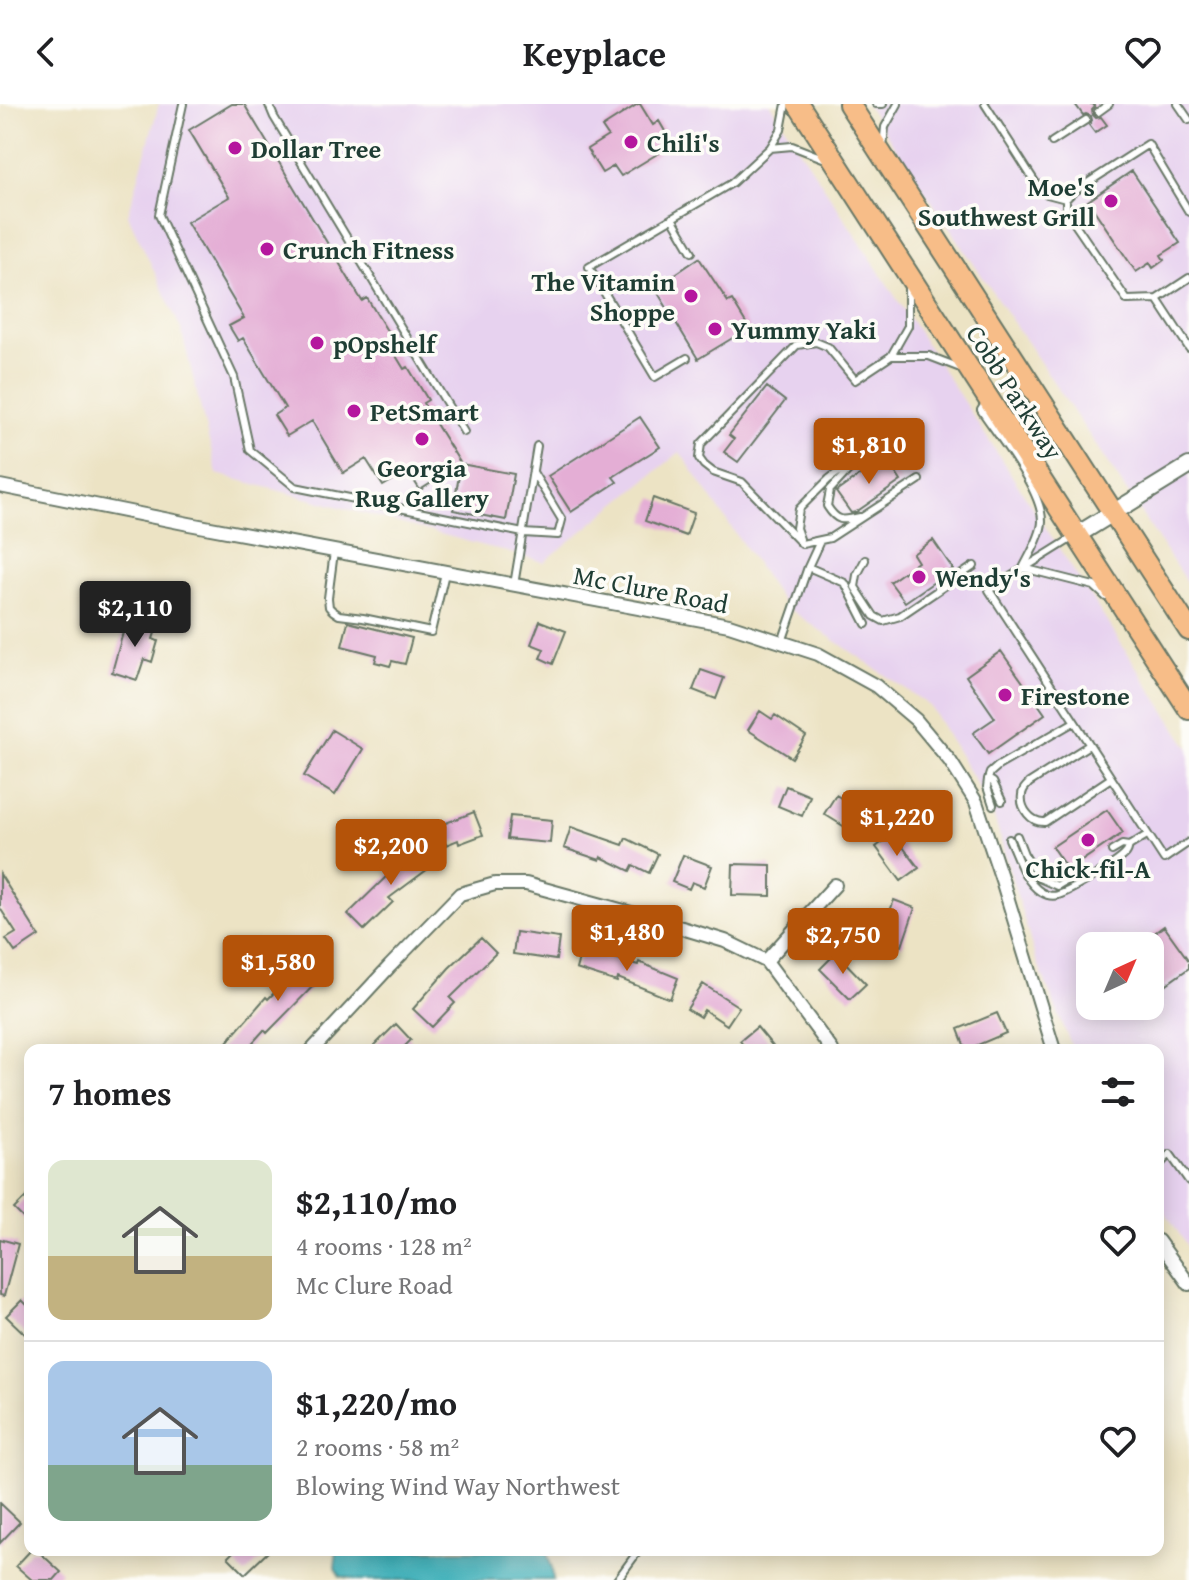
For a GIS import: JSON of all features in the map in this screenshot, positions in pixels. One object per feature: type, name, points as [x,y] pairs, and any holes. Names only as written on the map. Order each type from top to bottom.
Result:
[{"type":"main road","name":"Cobb Parkway","points":[[798,104],[1189,709]]},
{"type":"main road","name":"Cobb Parkway","points":[[849,104],[1189,630]]},
{"type":"street","points":[[1077,535],[1189,466]]},
{"type":"street","name":"Mc Clure Road","points":[[0,486],[729,625],[818,654],[876,686],[916,720],[950,761],[976,802],[1052,1044]]},
{"type":"street","points":[[318,1044],[460,894],[495,884],[526,884],[725,941],[766,961],[828,1044]]},
{"type":"street","points":[[766,961],[835,885]]},
{"type":"street","points":[[1164,1249],[1189,1284]]},
{"type":"lane","points":[[183,104],[159,215],[234,377],[250,450],[295,487],[523,533],[558,535],[562,520],[533,472]]},
{"type":"lane","points":[[687,358],[655,377],[589,267],[732,183],[770,148],[781,130],[786,104]]},
{"type":"lane","points":[[876,104],[883,104]]},
{"type":"lane","points":[[883,155],[885,127],[898,104]]},
{"type":"lane","points":[[985,104],[1039,188],[1047,194],[1066,199]]},
{"type":"lane","points":[[1098,112],[1109,104]]},
{"type":"lane","points":[[1178,104],[1189,120]]},
{"type":"lane","points":[[269,105],[464,432]]},
{"type":"lane","points":[[1052,142],[1086,120]]},
{"type":"lane","points":[[1189,212],[1148,144],[1066,199],[1066,211],[1127,300],[1157,299],[1189,278]]},
{"type":"lane","points":[[770,148],[792,146],[837,164]]},
{"type":"lane","points":[[672,218],[692,252]]},
{"type":"lane","points":[[802,544],[742,482],[713,472],[704,465],[699,458],[701,444],[797,345],[816,342],[828,347],[855,380],[891,356],[908,326],[908,274]]},
{"type":"lane","points":[[1157,299],[1189,348]]},
{"type":"lane","points":[[891,356],[929,356],[971,373]]},
{"type":"lane","points":[[989,399],[981,410],[1038,499],[1042,523],[1023,568]]},
{"type":"lane","points":[[802,544],[796,528],[799,509],[829,479],[890,434]]},
{"type":"lane","points":[[514,585],[537,446]]},
{"type":"lane","points":[[862,517],[843,520],[833,516],[827,506],[830,490],[863,454]]},
{"type":"lane","points":[[802,544],[830,538],[919,480]]},
{"type":"lane","points":[[1077,535],[989,590],[1164,859],[1189,842]]},
{"type":"lane","points":[[782,642],[808,567],[821,540]]},
{"type":"lane","points":[[334,552],[329,607],[347,617],[431,632],[445,573]]},
{"type":"lane","points":[[865,560],[855,587],[874,616],[883,621],[900,616],[974,566]]},
{"type":"lane","points":[[808,567],[845,583],[866,624]]},
{"type":"lane","points":[[1023,568],[1094,586],[1128,614]]},
{"type":"lane","points":[[993,805],[987,787],[990,773],[1074,722]]},
{"type":"lane","points":[[1089,745],[1024,788],[1021,796],[1023,805],[1031,819],[1038,823],[1045,822],[1111,778]]},
{"type":"lane","points":[[988,779],[993,782],[1002,801]]},
{"type":"lane","points":[[1112,851],[1122,845],[1129,846],[1147,835]]},
{"type":"lane","points":[[1072,877],[1057,886],[1039,878],[1013,837],[1029,881],[1051,896],[1073,889],[1127,853],[1129,846]]},
{"type":"lane","points":[[1164,1160],[1170,1154],[1189,1181]]},
{"type":"lane","points":[[617,1580],[635,1556]]},
{"type":"shaded area","points":[[159,104],[770,104],[1189,748],[1189,1249],[1164,1210],[1164,1044],[1071,1044],[1035,957],[992,810],[930,706],[785,606],[680,452],[544,562],[217,474],[181,329],[128,215]]},
{"type":"shaded area","points":[[866,104],[1189,104],[1189,586],[1102,454]]},
{"type":"water","points":[[336,1556],[548,1556],[553,1580],[359,1580],[340,1576],[335,1568]]},
{"type":"building","points":[[232,104],[244,104],[362,301],[367,298],[392,339],[387,341],[404,369],[408,367],[428,400],[423,403],[461,464],[420,490],[408,471],[383,486],[366,459],[343,473],[312,421],[287,436],[274,415],[285,408],[243,338],[238,341],[229,326],[244,318],[187,222],[229,197],[189,130]]},
{"type":"building","name":"Chili's","points":[[638,104],[653,125],[659,121],[666,133],[660,137],[667,148],[621,176],[614,166],[602,173],[587,149],[608,136],[602,127]]},
{"type":"building","points":[[1075,104],[1093,104],[1093,115],[1101,117],[1107,125],[1095,133],[1089,125],[1091,116],[1083,115]]},
{"type":"building","points":[[1132,171],[1180,243],[1161,255],[1164,260],[1153,268],[1150,263],[1136,272],[1088,201]]},
{"type":"building","points":[[699,258],[728,302],[732,300],[749,328],[698,359],[655,288]]},
{"type":"building","points":[[767,387],[785,401],[738,462],[724,452],[734,439],[729,435]]},
{"type":"building","points":[[640,417],[660,447],[613,477],[617,482],[571,512],[548,476]]},
{"type":"building","points":[[885,457],[901,481],[851,513],[836,492]]},
{"type":"building","points":[[461,464],[514,474],[506,520],[453,510]]},
{"type":"building","points":[[653,498],[694,513],[686,536],[645,521]]},
{"type":"building","name":"Wendy's","points":[[933,540],[953,569],[905,602],[890,582],[918,562],[913,554]]},
{"type":"building","points":[[127,618],[157,627],[153,639],[158,641],[152,662],[144,659],[137,680],[112,672]]},
{"type":"building","points":[[540,621],[566,631],[553,664],[540,658],[544,649],[531,644]]},
{"type":"building","points":[[348,622],[412,638],[405,664],[392,661],[390,666],[375,662],[377,655],[342,646]]},
{"type":"building","name":"Firestone","points":[[1001,651],[1045,714],[988,754],[973,733],[995,718],[966,676]]},
{"type":"building","points":[[701,670],[724,678],[716,699],[693,690]]},
{"type":"building","points":[[760,711],[772,719],[775,715],[806,736],[792,758],[748,730]]},
{"type":"building","points":[[332,730],[363,749],[335,795],[304,776]]},
{"type":"building","points":[[786,786],[810,796],[802,816],[778,806]]},
{"type":"building","points":[[836,795],[873,818],[861,837],[824,814]]},
{"type":"building","name":"Chick-fil-A","points":[[1107,810],[1123,833],[1068,870],[1052,847]]},
{"type":"building","points":[[474,812],[483,835],[459,844],[458,840],[446,845],[438,826]]},
{"type":"building","points":[[510,816],[552,820],[550,843],[507,839]]},
{"type":"building","points":[[571,827],[623,845],[626,838],[658,854],[649,873],[633,865],[630,871],[601,857],[600,860],[564,848]]},
{"type":"building","points":[[893,834],[919,868],[901,881],[876,847]]},
{"type":"building","points":[[423,845],[436,863],[389,898],[393,902],[364,930],[348,914],[390,873],[388,871]]},
{"type":"building","points":[[683,855],[712,866],[704,887],[692,882],[689,889],[672,882]]},
{"type":"building","points":[[733,864],[771,865],[771,896],[732,895]]},
{"type":"building","points":[[0,874],[39,936],[15,952],[6,939],[16,933],[0,908]]},
{"type":"building","points":[[894,900],[915,908],[902,946],[880,939]]},
{"type":"building","points":[[1164,926],[1189,961],[1189,968],[1164,986],[1164,932],[1156,932]]},
{"type":"building","points":[[516,932],[559,938],[556,960],[513,954]]},
{"type":"building","points":[[481,938],[496,953],[450,998],[455,1003],[432,1027],[413,1009]]},
{"type":"building","points":[[582,948],[638,965],[639,962],[678,978],[670,999],[618,978],[617,982],[576,969]]},
{"type":"building","points":[[303,950],[326,973],[267,1033],[264,1030],[251,1044],[225,1044],[266,997],[268,999],[294,973],[287,965]]},
{"type":"building","points":[[836,953],[866,984],[850,999],[820,969]]},
{"type":"building","points":[[703,984],[739,1007],[727,1025],[704,1010],[700,1017],[687,1009]]},
{"type":"building","points":[[997,1013],[1006,1033],[980,1044],[964,1044],[958,1029]]},
{"type":"building","points":[[396,1024],[411,1040],[407,1044],[376,1044]]},
{"type":"building","points":[[757,1027],[771,1044],[742,1044],[740,1041]]},
{"type":"building","points":[[24,1199],[24,1219],[14,1209]]},
{"type":"building","points":[[0,1239],[18,1244],[4,1296],[0,1295]]},
{"type":"building","points":[[22,1300],[24,1333],[6,1316]]},
{"type":"building","points":[[0,1503],[20,1522],[0,1543]]},
{"type":"building","points":[[25,1556],[44,1556],[61,1572],[54,1580],[32,1580],[16,1566]]},
{"type":"building","points":[[229,1556],[264,1556],[245,1574]]},
{"type":"place","name":"Chili's","points":[[631,142]]},
{"type":"place","name":"Dollar Tree","points":[[235,148]]},
{"type":"place","name":"Moe's Southwest Grill","points":[[1111,201]]},
{"type":"place","name":"Crunch Fitness","points":[[267,249]]},
{"type":"place","name":"The Vitamin Shoppe","points":[[691,296]]},
{"type":"place","name":"Yummy Yaki","points":[[715,329]]},
{"type":"place","name":"pOpshelf","points":[[317,343]]},
{"type":"place","name":"PetSmart","points":[[354,411]]},
{"type":"place","name":"Georgia Rug Gallery","points":[[422,439]]},
{"type":"place","name":"Wendy's","points":[[919,577]]},
{"type":"place","name":"Firestone","points":[[1005,695]]},
{"type":"place","name":"Chick-fil-A","points":[[1088,840]]}]
